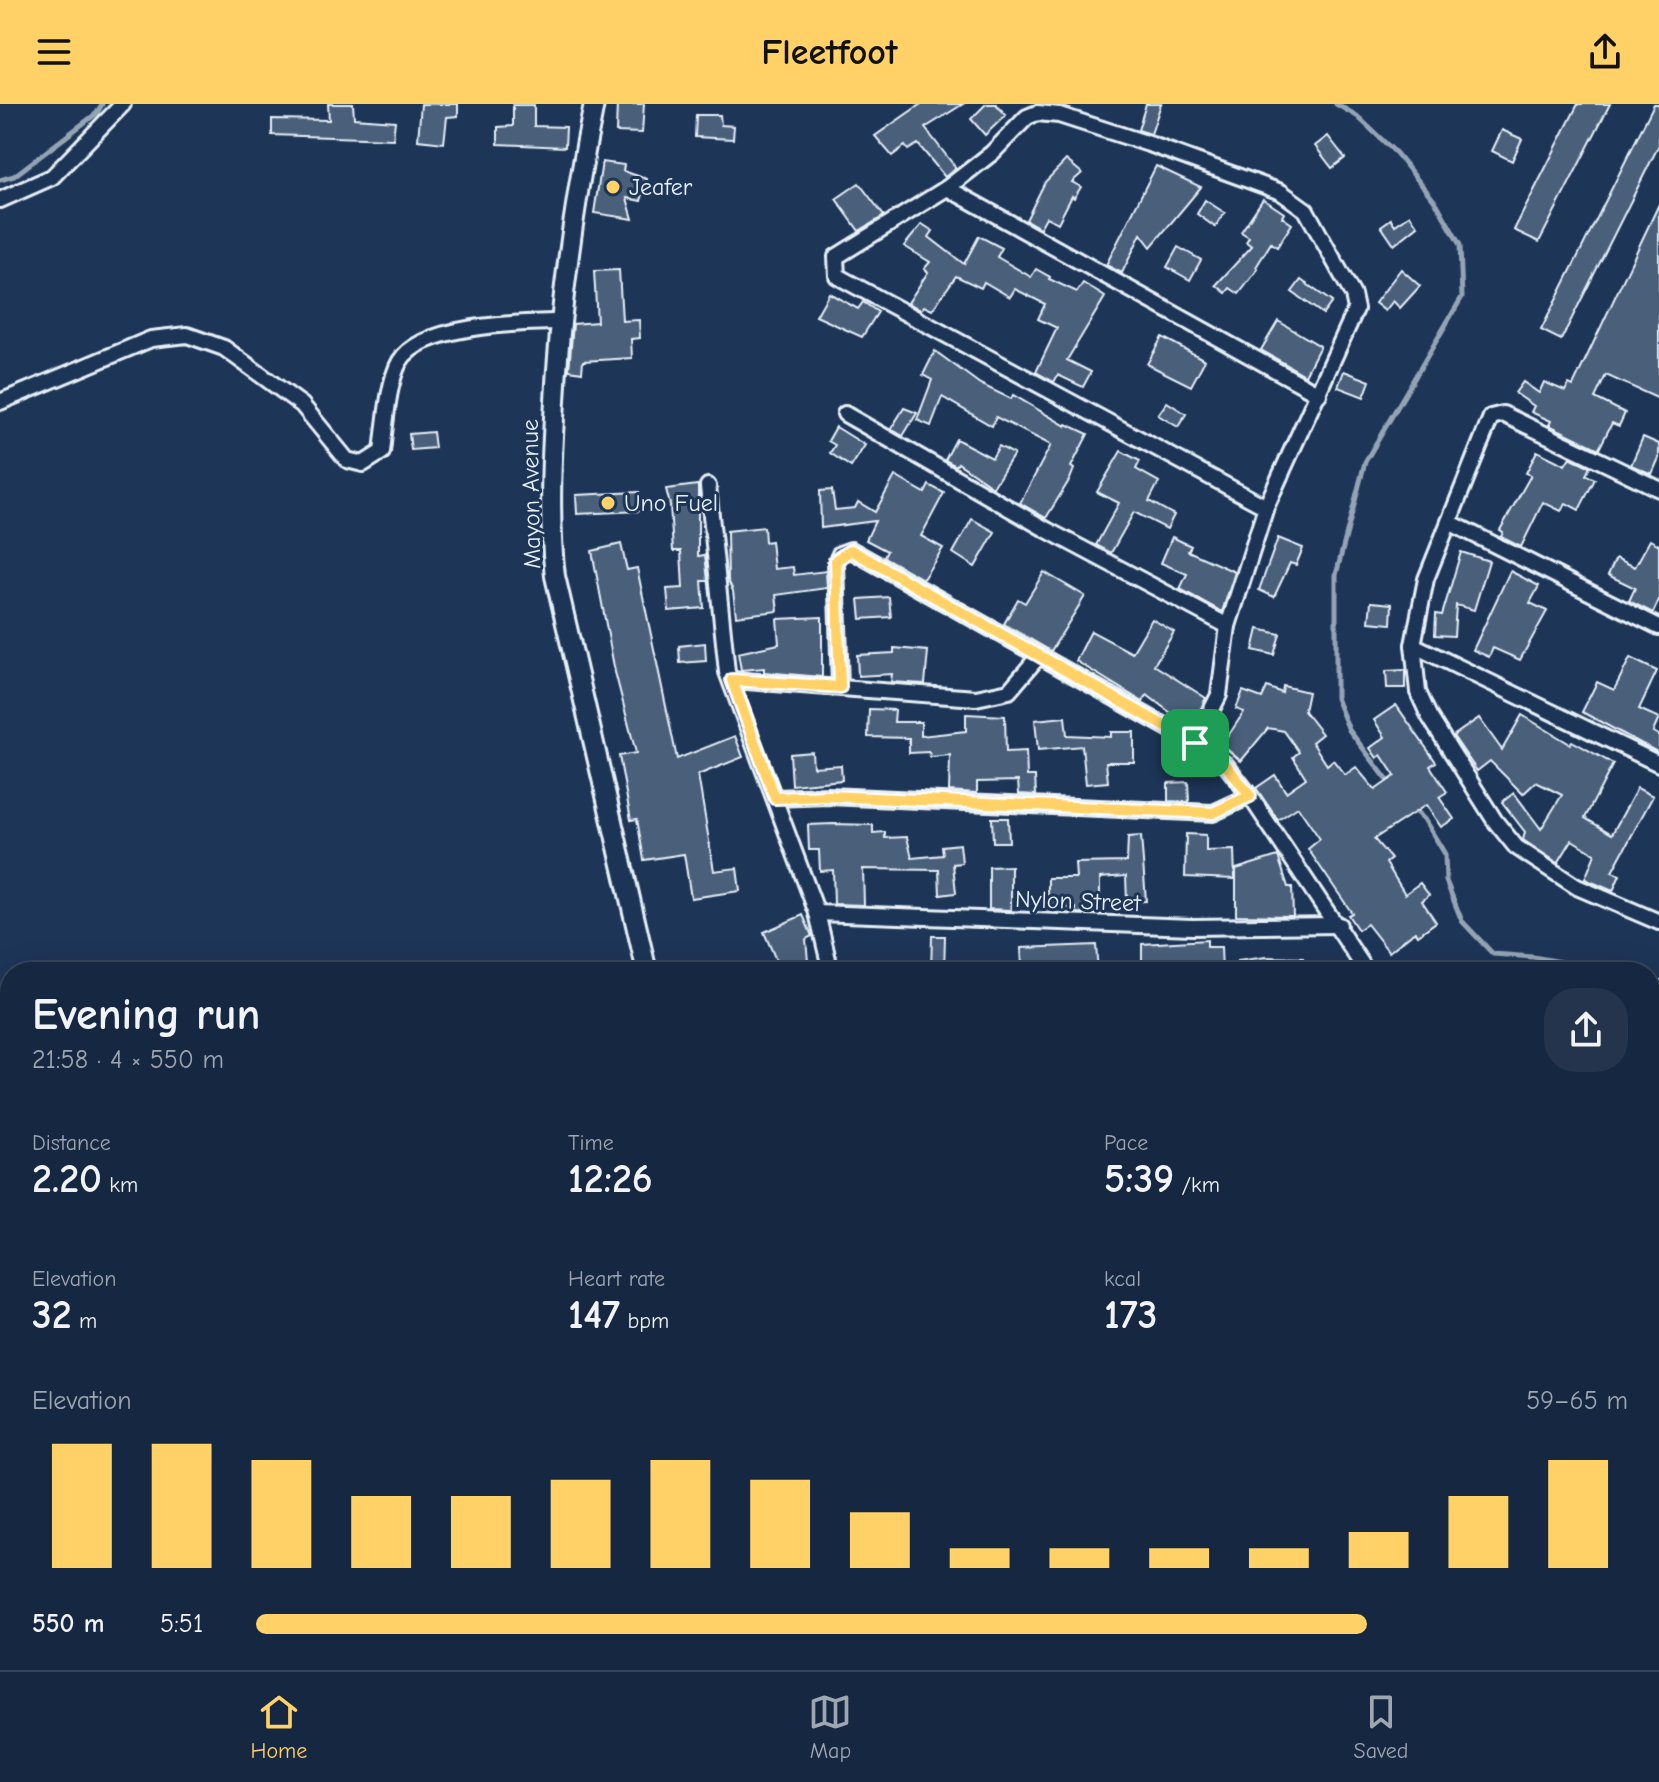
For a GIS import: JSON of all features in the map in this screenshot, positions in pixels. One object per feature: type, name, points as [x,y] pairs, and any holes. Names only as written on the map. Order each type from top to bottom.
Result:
[{"type":"main road","name":"Mayon Avenue","points":[[594,104],[576,191],[559,322],[552,455],[555,576],[645,962]]},
{"type":"street","points":[[0,200],[52,177],[123,104]]},
{"type":"street","points":[[1195,743],[1219,695],[1228,626],[1266,507],[1319,394],[1356,303],[1324,238],[1306,210],[1281,192],[1112,132],[1059,115],[1037,113],[1027,117],[992,153],[947,188],[841,252],[835,264],[837,276],[1266,507]]},
{"type":"street","points":[[947,188],[1319,394]]},
{"type":"street","points":[[0,402],[151,339],[173,335],[201,337],[224,348],[302,405],[344,458],[363,464],[382,452],[396,370],[411,349],[463,331],[559,322]]},
{"type":"street","points":[[845,414],[1047,530],[1228,626]]},
{"type":"street","points":[[1659,489],[1498,414],[1489,419],[1426,579],[1413,645],[1418,692],[1429,716],[1504,834],[1525,854],[1577,887],[1659,922]]},
{"type":"street","points":[[708,486],[727,672],[817,913],[829,962]]},
{"type":"street","points":[[1449,522],[1659,627]]},
{"type":"street","points":[[840,687],[836,560],[851,550],[1195,743],[1226,765],[1339,925],[1361,962]]},
{"type":"street","points":[[1413,645],[1659,764]]},
{"type":"street","points":[[732,680],[976,698],[1009,691],[1025,676],[1038,657]]},
{"type":"street","points":[[775,798],[828,796],[1213,813],[1250,796]]},
{"type":"street","name":"Nylon Street","points":[[817,913],[1192,927],[1339,925]]},
{"type":"building","points":[[328,104],[353,104],[354,118],[395,121],[393,139],[272,135],[272,119],[329,120]]},
{"type":"building","points":[[421,104],[458,104],[458,116],[447,117],[444,143],[418,140]]},
{"type":"building","points":[[617,104],[644,104],[642,133],[616,132]]},
{"type":"building","points":[[921,104],[963,104],[925,128],[956,168],[945,177],[918,144],[908,150],[905,146],[892,156],[875,136]]},
{"type":"building","points":[[986,104],[996,104],[1006,115],[985,135],[971,119]]},
{"type":"building","points":[[1146,104],[1161,104],[1151,134],[1138,130]]},
{"type":"building","points":[[1578,104],[1610,104],[1539,242],[1514,230]]},
{"type":"building","points":[[1654,104],[1659,104],[1659,145],[1561,340],[1541,330]]},
{"type":"building","points":[[513,105],[534,105],[534,126],[566,127],[565,147],[498,144],[498,127],[513,126]]},
{"type":"building","points":[[696,115],[720,115],[721,125],[734,126],[733,139],[695,137]]},
{"type":"building","points":[[1502,130],[1522,139],[1512,161],[1492,151]]},
{"type":"building","points":[[1328,136],[1345,158],[1332,168],[1315,146]]},
{"type":"building","points":[[1066,160],[1082,173],[1072,182],[1081,187],[1074,198],[1072,196],[1058,223],[1046,217],[1040,228],[1026,220],[1045,182]]},
{"type":"building","name":"Jeafer","points":[[602,162],[624,165],[623,171],[647,179],[641,201],[627,198],[633,219],[594,213]]},
{"type":"building","points":[[1156,166],[1201,187],[1151,247],[1141,234],[1122,273],[1106,265]]},
{"type":"building","points":[[859,183],[884,216],[859,231],[836,199]]},
{"type":"building","points":[[1263,199],[1284,213],[1282,217],[1292,224],[1277,247],[1271,243],[1256,267],[1258,269],[1239,294],[1230,288],[1226,293],[1216,285],[1252,246],[1246,242],[1249,237],[1241,232]]},
{"type":"building","points":[[1205,200],[1225,213],[1215,227],[1197,214]]},
{"type":"building","points":[[1659,204],[1659,399],[1606,375],[1595,398],[1625,413],[1619,426],[1612,423],[1599,449],[1549,425],[1551,421],[1531,412],[1534,406],[1515,393],[1523,382],[1539,393],[1544,382],[1565,391],[1569,384],[1573,386]]},
{"type":"building","points":[[1410,215],[1418,226],[1394,245],[1381,226],[1391,219],[1395,225]]},
{"type":"building","points":[[922,224],[933,231],[929,237],[964,264],[979,236],[1002,248],[997,257],[1031,277],[1036,269],[1077,292],[1083,283],[1105,297],[1067,360],[1091,372],[1083,387],[1058,375],[1054,382],[1036,372],[1057,328],[1038,319],[1045,304],[1015,289],[1010,297],[984,282],[981,288],[956,276],[932,310],[924,306],[921,310],[908,303],[928,272],[924,269],[930,262],[904,246]]},
{"type":"building","points":[[1178,247],[1201,260],[1190,280],[1167,267]]},
{"type":"building","points":[[1401,269],[1420,286],[1400,308],[1393,301],[1385,311],[1375,303]]},
{"type":"building","points":[[619,270],[622,321],[639,320],[640,338],[631,339],[632,358],[583,361],[582,372],[569,370],[573,324],[597,322],[594,271]]},
{"type":"building","points":[[1301,280],[1332,302],[1323,314],[1292,292]]},
{"type":"building","points":[[829,293],[858,309],[863,302],[878,312],[862,337],[816,316]]},
{"type":"building","points":[[1278,321],[1320,346],[1305,375],[1261,350]]},
{"type":"building","points":[[1162,337],[1205,360],[1191,386],[1147,364]]},
{"type":"building","points":[[935,351],[980,384],[1011,399],[1013,395],[1066,426],[1088,434],[1071,467],[1074,469],[1070,479],[1046,518],[1020,503],[1051,445],[996,417],[992,426],[942,397],[931,426],[917,420],[932,380],[923,375]]},
{"type":"building","points":[[1344,371],[1370,381],[1364,397],[1338,387]]},
{"type":"building","points":[[1167,402],[1186,414],[1178,427],[1158,415]]},
{"type":"building","points":[[904,408],[917,413],[903,436],[891,429]]},
{"type":"building","points":[[836,427],[865,445],[851,467],[830,453],[835,445],[828,441]]},
{"type":"building","points":[[433,432],[435,448],[411,450],[409,434]]},
{"type":"building","points":[[1643,437],[1659,444],[1659,458],[1652,474],[1631,465]]},
{"type":"building","points":[[956,439],[992,458],[999,446],[1014,454],[993,487],[958,463],[956,466],[945,460]]},
{"type":"building","points":[[1121,451],[1140,461],[1136,469],[1159,482],[1149,501],[1174,515],[1167,529],[1134,512],[1111,553],[1096,545],[1119,503],[1097,492]]},
{"type":"building","points":[[1537,451],[1565,465],[1570,457],[1590,467],[1586,475],[1595,479],[1579,510],[1566,503],[1561,511],[1543,502],[1521,547],[1501,537],[1503,532],[1500,530],[1531,475],[1526,473]]},
{"type":"building","points":[[895,476],[925,493],[929,485],[944,493],[921,536],[943,548],[923,579],[884,557],[887,551],[866,540],[875,521],[821,528],[820,491],[832,490],[835,510],[855,508],[858,502],[875,512]]},
{"type":"building","points":[[698,485],[698,556],[705,555],[708,581],[702,581],[704,608],[669,611],[667,589],[683,588],[681,551],[673,551],[666,489]]},
{"type":"building","name":"Uno Fuel","points":[[639,492],[640,511],[577,514],[576,495]]},
{"type":"building","points":[[972,519],[995,532],[975,567],[953,553]]},
{"type":"building","points":[[764,527],[765,542],[771,541],[774,569],[793,567],[794,575],[826,571],[827,588],[776,595],[778,611],[736,616],[733,591],[728,580],[727,531]]},
{"type":"building","points":[[1172,537],[1191,546],[1188,551],[1235,572],[1222,612],[1180,589],[1187,574],[1161,563]]},
{"type":"building","points":[[1278,538],[1303,548],[1296,565],[1290,563],[1274,597],[1259,590]]},
{"type":"building","points":[[1650,540],[1659,545],[1659,600],[1653,613],[1629,601],[1635,588],[1608,575],[1616,558],[1635,567]]},
{"type":"building","points":[[621,544],[627,570],[637,568],[677,759],[735,736],[743,757],[698,775],[714,871],[737,868],[740,891],[691,898],[684,854],[644,860],[637,819],[631,820],[619,756],[636,753],[615,672],[592,551]]},
{"type":"building","points":[[1461,552],[1489,561],[1474,610],[1456,605],[1454,636],[1435,635],[1436,614],[1442,615]]},
{"type":"building","points":[[1510,571],[1539,586],[1530,603],[1547,611],[1520,660],[1493,648],[1489,657],[1473,650]]},
{"type":"building","points":[[1044,572],[1085,596],[1051,651],[1004,624],[1018,599],[1025,603]]},
{"type":"building","points":[[889,597],[891,617],[861,619],[859,599]]},
{"type":"building","points":[[1371,602],[1392,604],[1391,624],[1369,622]]},
{"type":"building","points":[[822,617],[822,677],[764,672],[764,668],[741,670],[738,653],[779,644],[777,619]]},
{"type":"building","points":[[1152,619],[1174,632],[1154,665],[1206,698],[1191,728],[1147,695],[1143,702],[1076,661],[1091,631],[1132,653]]},
{"type":"building","points":[[1258,629],[1280,634],[1274,655],[1253,650]]},
{"type":"building","points":[[705,643],[706,661],[680,663],[679,646]]},
{"type":"building","points":[[894,648],[928,651],[925,684],[891,682],[892,674],[858,676],[857,655],[894,653]]},
{"type":"building","points":[[1630,658],[1657,671],[1639,709],[1659,718],[1653,732],[1659,735],[1659,753],[1582,712],[1597,682],[1614,690]]},
{"type":"building","points":[[1405,670],[1405,688],[1387,688],[1386,671]]},
{"type":"building","points":[[1283,686],[1308,692],[1304,711],[1322,734],[1312,742],[1327,765],[1333,760],[1345,775],[1356,767],[1375,790],[1395,776],[1381,755],[1377,758],[1370,748],[1385,737],[1374,720],[1396,705],[1436,762],[1430,766],[1447,792],[1439,797],[1454,819],[1441,827],[1426,805],[1374,839],[1391,859],[1386,863],[1405,894],[1420,883],[1429,895],[1422,901],[1436,922],[1418,935],[1415,931],[1389,952],[1367,924],[1358,930],[1348,915],[1352,913],[1308,849],[1320,839],[1298,807],[1278,820],[1256,788],[1275,775],[1286,792],[1306,778],[1293,757],[1299,752],[1284,731],[1268,728],[1241,761],[1222,745],[1244,712],[1236,709],[1243,691],[1262,698],[1267,687],[1282,693]]},
{"type":"building","points":[[869,709],[895,710],[894,722],[921,722],[921,736],[966,731],[966,714],[1005,716],[1006,752],[1026,751],[1027,776],[1035,776],[1036,795],[1019,794],[1018,781],[977,782],[977,793],[949,791],[950,755],[930,757],[929,752],[909,753],[909,738],[868,737]]},
{"type":"building","points":[[1522,715],[1570,744],[1572,741],[1613,764],[1585,818],[1612,834],[1637,788],[1653,796],[1612,872],[1620,875],[1613,891],[1585,879],[1595,854],[1572,840],[1558,863],[1523,840],[1525,832],[1502,802],[1514,793],[1541,829],[1562,795],[1536,782],[1523,794],[1490,761],[1477,771],[1453,736],[1479,718],[1502,750]]},
{"type":"building","points":[[1065,717],[1067,735],[1111,737],[1111,732],[1134,732],[1134,762],[1106,762],[1108,782],[1086,784],[1082,746],[1038,750],[1035,720]]},
{"type":"building","points":[[812,752],[813,767],[841,765],[842,780],[792,785],[790,754]]},
{"type":"building","points":[[1188,782],[1189,802],[1168,801],[1168,783]]},
{"type":"building","points":[[992,818],[1008,818],[1009,842],[993,842]]},
{"type":"building","points":[[808,825],[873,825],[873,833],[885,832],[885,838],[907,837],[912,858],[943,855],[942,846],[960,844],[962,863],[953,864],[956,893],[940,895],[939,870],[863,869],[864,905],[834,904],[833,870],[820,871],[819,850],[809,850]]},
{"type":"building","points":[[1186,834],[1206,835],[1206,851],[1234,850],[1235,879],[1185,877]]},
{"type":"building","points":[[1141,836],[1146,901],[1127,902],[1126,876],[1100,878],[1100,914],[1076,913],[1076,908],[1048,908],[1048,878],[1076,878],[1075,863],[1127,862],[1128,837]]},
{"type":"building","points":[[1278,856],[1288,887],[1292,887],[1293,916],[1236,915],[1236,869]]},
{"type":"building","points":[[1011,866],[1011,910],[989,909],[989,867]]},
{"type":"building","points":[[803,915],[812,936],[806,939],[808,962],[777,962],[764,932]]},
{"type":"building","points":[[932,936],[945,936],[944,962],[931,962]]},
{"type":"building","points":[[1207,940],[1207,947],[1221,947],[1222,962],[1142,962],[1142,944]]},
{"type":"building","points":[[1096,945],[1097,962],[1022,962],[1021,948]]},
{"type":"building","points":[[1266,957],[1303,958],[1303,962],[1237,962]]},
{"type":"waterway","points":[[0,180],[14,176],[97,113],[102,104]]},
{"type":"waterway","points":[[1336,104],[1357,116],[1396,153],[1437,204],[1460,245],[1462,297],[1365,462],[1336,575],[1336,698],[1349,730],[1392,786]]},
{"type":"waterway","points":[[1412,808],[1424,819],[1445,854],[1446,881],[1462,921],[1493,954],[1562,962]]},
{"type":"place","name":"Jeafer","points":[[613,187]]},
{"type":"place","name":"Uno Fuel","points":[[608,503]]},
{"type":"route","points":[[851,550],[1195,743],[1226,765],[1250,796],[1213,813],[828,796],[775,798],[732,680],[840,687],[836,560],[840,554],[851,550]]}]
